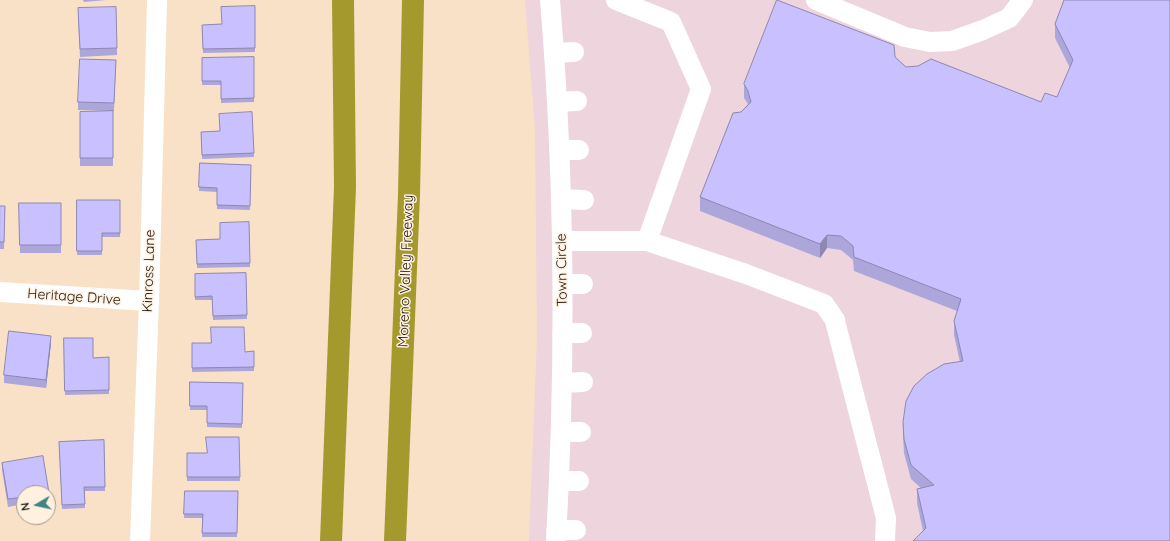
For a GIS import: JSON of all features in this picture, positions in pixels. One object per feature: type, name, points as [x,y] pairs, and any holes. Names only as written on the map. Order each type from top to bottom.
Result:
[{"type":"highway","points":[[331,541],[345,187],[343,0]]},
{"type":"highway","name":"Moreno Valley Freeway","points":[[394,541],[409,195],[413,0]]},
{"type":"street","name":"Kinross Lane","points":[[140,541],[149,301],[157,0]]},
{"type":"street","name":"Town Circle","points":[[550,0],[557,102],[569,150],[561,199],[563,284],[559,481],[563,533]]},
{"type":"street","points":[[616,0],[671,22],[701,89],[647,241]]},
{"type":"street","points":[[816,0],[905,37],[930,42],[952,41],[984,30],[1009,18],[1023,0]]},
{"type":"street","points":[[554,53],[574,52]]},
{"type":"street","points":[[557,102],[577,101]]},
{"type":"street","points":[[561,199],[584,200]]},
{"type":"street","points":[[562,241],[647,241],[746,274],[824,304],[835,320],[886,518],[885,541]]},
{"type":"street","points":[[563,284],[583,284]]},
{"type":"street","name":"Heritage Drive","points":[[0,292],[149,301]]},
{"type":"street","points":[[562,334],[582,333]]},
{"type":"street","points":[[562,383],[583,382]]},
{"type":"street","points":[[561,432],[581,432]]},
{"type":"street","points":[[559,481],[579,481]]},
{"type":"shaded area","points":[[525,0],[1170,0],[1170,541],[529,541],[537,338],[535,129]]},
{"type":"building","points":[[777,0],[894,45],[895,57],[906,67],[918,66],[931,59],[1041,102],[1045,93],[1057,97],[1073,60],[1055,24],[1064,0],[1170,0],[1170,541],[913,541],[926,528],[917,489],[934,485],[911,465],[904,439],[903,422],[906,401],[914,386],[927,374],[944,364],[963,361],[954,321],[961,299],[854,257],[853,246],[841,236],[827,235],[820,244],[700,197],[733,113],[741,112],[751,102],[744,84]]},
{"type":"building","points":[[255,6],[255,48],[203,49],[202,25],[222,24],[221,7]]},
{"type":"building","points":[[116,7],[117,48],[80,49],[78,8]]},
{"type":"building","points":[[254,57],[254,98],[221,99],[221,81],[202,81],[202,58]]},
{"type":"building","points":[[80,59],[116,60],[114,103],[78,102]]},
{"type":"building","points":[[113,111],[113,158],[80,158],[80,112]]},
{"type":"building","points":[[252,112],[254,153],[202,155],[201,132],[220,131],[219,114]]},
{"type":"building","points":[[200,163],[251,165],[250,206],[217,205],[217,188],[199,187]]},
{"type":"building","points":[[77,200],[120,200],[120,233],[102,233],[102,251],[77,251]]},
{"type":"building","points":[[19,203],[61,203],[61,245],[20,245]]},
{"type":"building","points":[[0,206],[5,206],[4,242],[0,242]]},
{"type":"building","points":[[249,222],[250,263],[197,264],[196,240],[220,239],[220,223]]},
{"type":"building","points":[[246,273],[247,315],[213,316],[212,296],[195,297],[195,274]]},
{"type":"building","points":[[211,327],[244,327],[245,352],[254,351],[254,367],[192,368],[192,343],[211,343]]},
{"type":"building","points":[[9,331],[51,336],[46,380],[4,375]]},
{"type":"building","points":[[64,338],[93,338],[93,358],[109,357],[109,390],[65,391]]},
{"type":"building","points":[[190,382],[243,383],[242,424],[207,423],[207,406],[190,406]]},
{"type":"building","points":[[206,437],[239,437],[240,477],[187,477],[187,453],[207,453]]},
{"type":"building","points":[[104,440],[105,487],[84,487],[85,504],[62,505],[59,442]]},
{"type":"building","points":[[43,456],[48,485],[16,485],[16,498],[8,499],[2,463]]},
{"type":"building","points":[[185,491],[238,491],[237,533],[202,533],[203,514],[184,514]]}]
